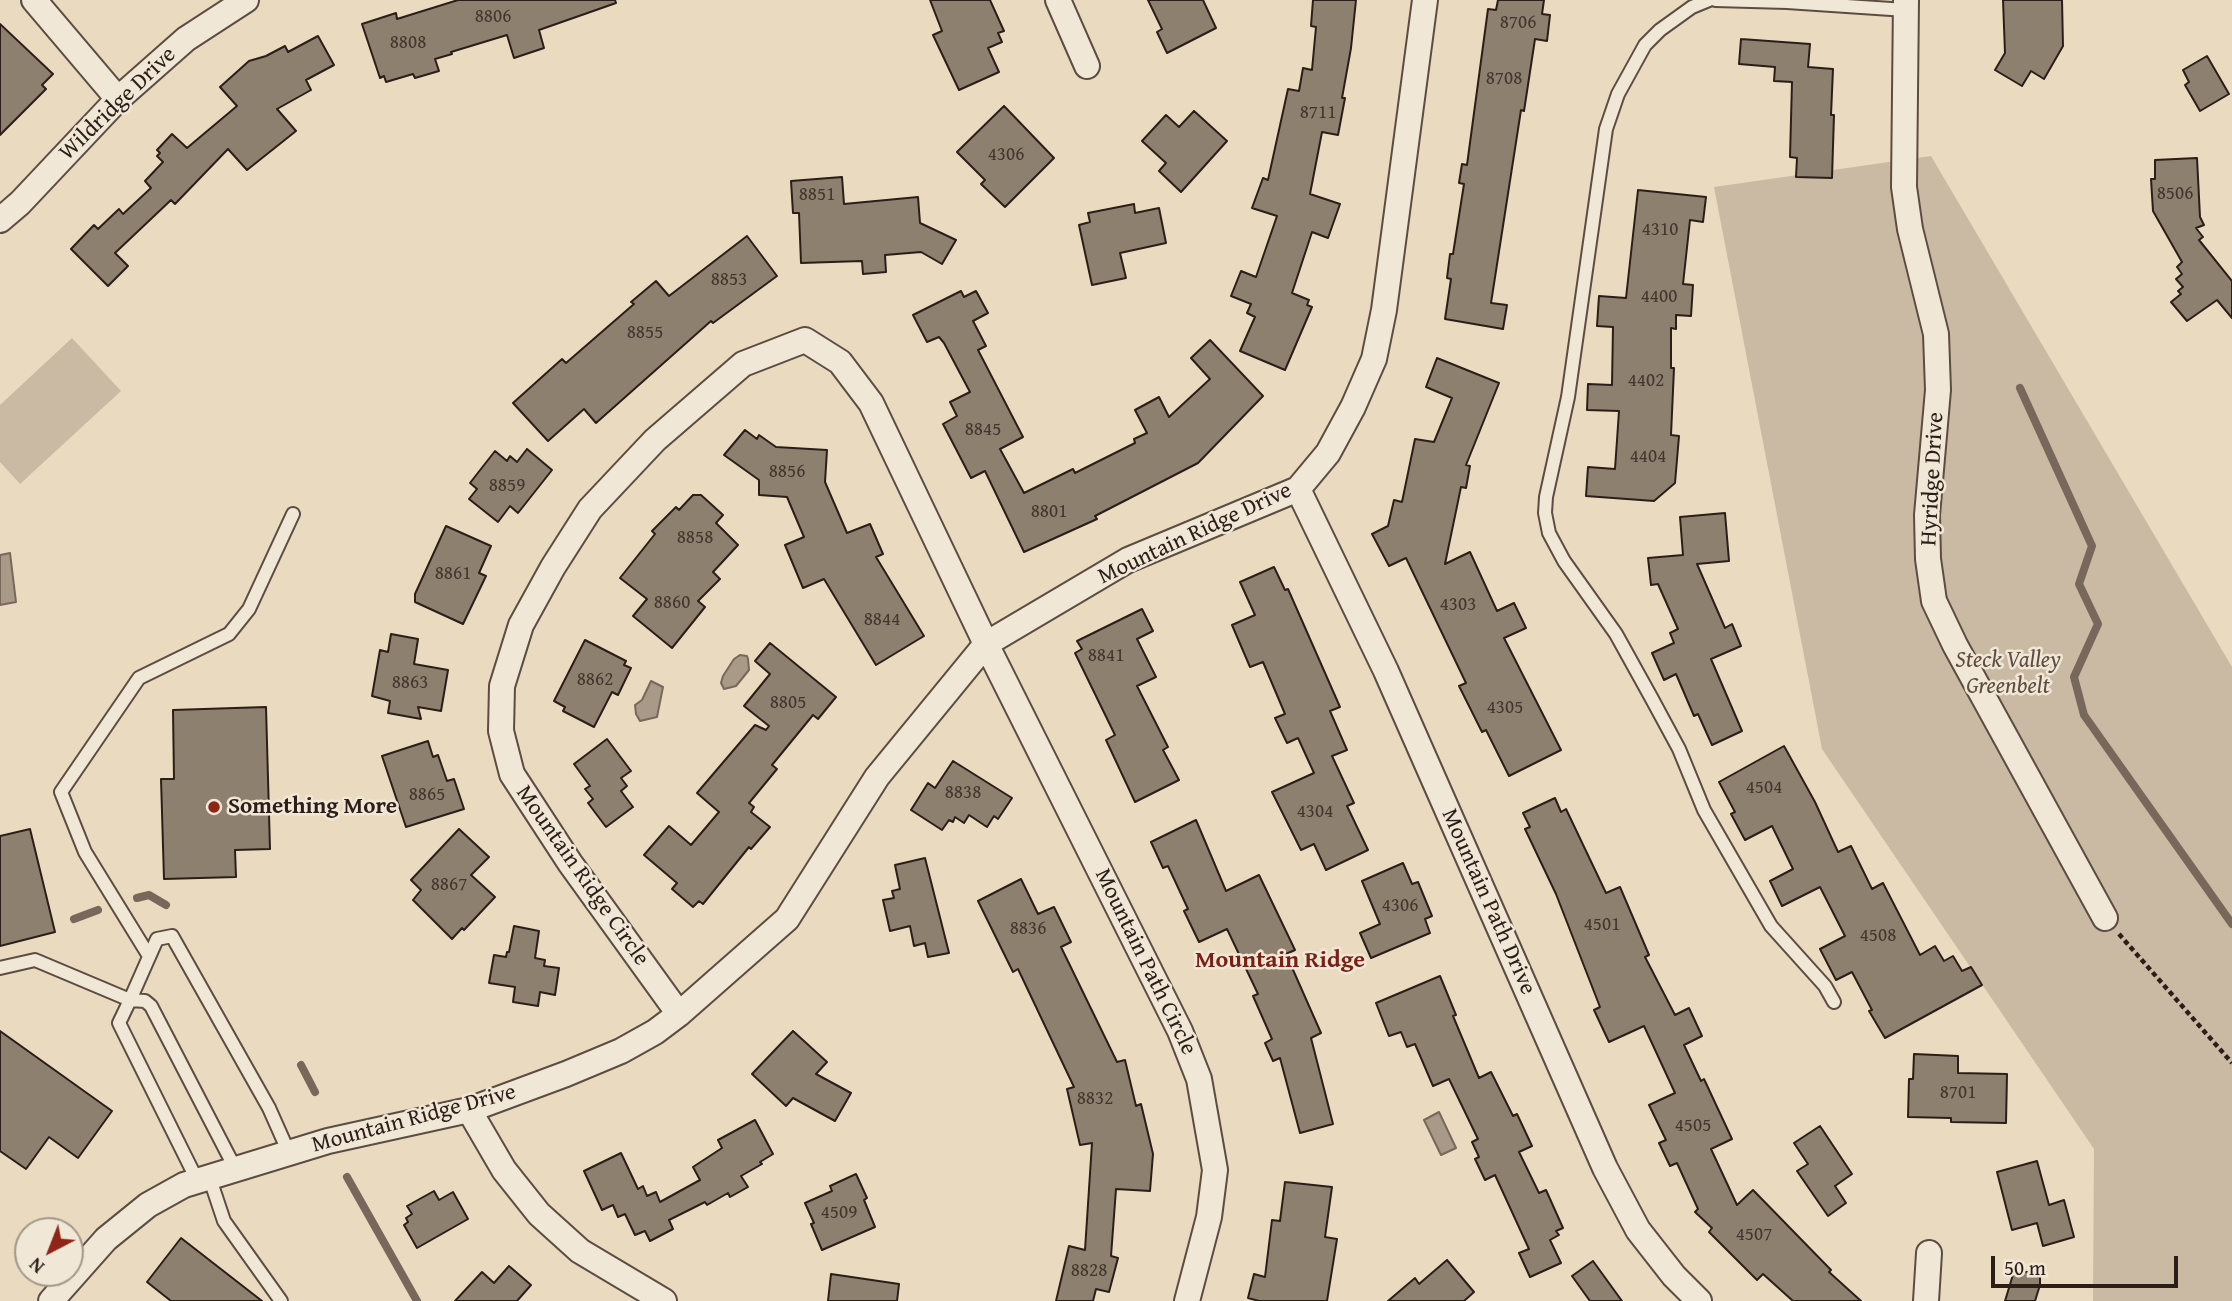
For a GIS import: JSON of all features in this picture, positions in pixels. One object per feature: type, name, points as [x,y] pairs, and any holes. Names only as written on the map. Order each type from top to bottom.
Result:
[{"type":"street","points":[[34,0],[118,99]]},
{"type":"street","name":"Wildridge Drive","points":[[0,220],[20,203],[118,99],[186,39],[246,0]]},
{"type":"street","points":[[1058,0],[1087,66]]},
{"type":"street","name":"Mountain Ridge Drive","points":[[51,1301],[106,1240],[148,1205],[203,1178],[328,1141],[469,1110],[621,1051],[655,1032],[787,919],[877,777],[986,644],[1128,560],[1298,489],[1328,453],[1353,407],[1374,359],[1384,310],[1425,0]]},
{"type":"street","name":"Hyridge Drive","points":[[1906,5],[1904,187],[1910,229],[1936,334],[1938,390],[1927,515],[1928,559],[1934,601],[1955,645],[2105,918]]},
{"type":"street","name":"Mountain Ridge Circle","points":[[679,1014],[570,863],[512,774],[501,731],[502,686],[522,625],[590,509],[655,440],[743,364],[805,340],[840,362],[872,403],[986,644]]},
{"type":"street","name":"Mountain Path Drive","points":[[1298,489],[1392,683],[1605,1168],[1638,1230],[1674,1276],[1699,1301]]},
{"type":"street","name":"Mountain Path Circle","points":[[986,644],[1180,1031],[1199,1079],[1215,1170],[1209,1217],[1187,1301]]},
{"type":"street","points":[[469,1110],[504,1170],[539,1214],[580,1251],[664,1301]]},
{"type":"street","points":[[1926,1301],[1929,1253]]},
{"type":"lane","points":[[1709,0],[1692,7],[1660,30],[1645,45],[1618,94],[1605,129],[1568,397],[1545,498],[1545,513],[1549,533],[1564,561],[1616,634],[1679,749],[1704,810],[1771,926],[1825,986],[1835,1002]]},
{"type":"lane","points":[[1715,0],[1906,5]]},
{"type":"lane","points":[[149,956],[85,852],[61,792],[139,678],[229,634],[249,609],[293,514]]},
{"type":"lane","points":[[281,1301],[223,1221],[203,1178],[119,1023],[157,939],[172,936],[269,1108],[289,1153]]},
{"type":"lane","points":[[0,968],[35,960],[130,1000],[145,1001],[235,1168]]},
{"type":"path","points":[[2105,918],[2232,1063]]},
{"type":"green space","name":"Steck Valley Greenbelt","points":[[1931,156],[2232,667],[2232,1301],[2093,1301],[2094,1149],[1822,749],[1714,187]]},
{"type":"green space","points":[[72,338],[121,391],[20,484],[0,462],[0,405]]},
{"type":"shaded area","points":[[10,553],[16,602],[0,605],[0,555]]},
{"type":"shaded area","points":[[740,655],[747,656],[749,670],[736,686],[724,689],[721,683],[723,676],[734,659]]},
{"type":"shaded area","points":[[651,681],[663,687],[657,717],[640,721],[635,705],[642,700]]},
{"type":"shaded area","points":[[1439,1112],[1456,1148],[1441,1155],[1424,1120]]},
{"type":"building","points":[[458,0],[615,0],[616,3],[539,30],[544,48],[514,58],[507,35],[435,59],[439,71],[415,78],[413,74],[386,82],[384,76],[380,78],[362,24],[396,13],[397,19]]},
{"type":"building","points":[[930,0],[990,0],[1004,31],[998,33],[1002,42],[988,48],[999,72],[959,90],[933,35],[942,31]]},
{"type":"building","points":[[1148,0],[1203,0],[1216,28],[1167,53],[1157,32],[1162,29]]},
{"type":"building","points":[[1313,0],[1356,0],[1338,135],[1322,132],[1310,194],[1340,204],[1328,238],[1312,232],[1292,293],[1309,300],[1307,305],[1312,307],[1285,370],[1240,351],[1255,317],[1247,313],[1251,304],[1231,296],[1241,271],[1256,277],[1277,216],[1252,208],[1263,178],[1268,180],[1288,89],[1299,91],[1303,68],[1312,70],[1316,27],[1311,26]]},
{"type":"building","points":[[1498,0],[1544,0],[1542,14],[1550,15],[1547,41],[1535,39],[1524,111],[1521,110],[1491,303],[1507,305],[1503,329],[1445,319],[1451,279],[1447,278],[1450,254],[1453,254],[1464,184],[1459,183],[1462,164],[1467,165],[1488,9],[1496,10]]},
{"type":"building","points":[[2003,0],[2062,0],[2063,46],[2044,79],[2031,71],[2022,86],[1995,70],[2005,53]]},
{"type":"building","points":[[0,24],[53,74],[42,85],[46,89],[0,135]]},
{"type":"building","points":[[318,36],[334,65],[306,80],[311,90],[277,109],[296,131],[247,170],[228,149],[175,204],[171,200],[115,253],[128,266],[108,286],[71,249],[94,225],[98,229],[119,209],[123,214],[151,188],[145,181],[163,162],[157,156],[160,153],[157,150],[172,134],[187,148],[237,106],[220,87],[249,61],[285,46],[288,52]]},
{"type":"building","points":[[1741,39],[1810,44],[1808,67],[1833,69],[1832,178],[1796,177],[1797,158],[1790,157],[1792,82],[1774,81],[1775,67],[1739,64]]},
{"type":"building","points":[[2207,56],[2229,94],[2200,111],[2185,85],[2189,82],[2183,70]]},
{"type":"building","points":[[1004,106],[1054,158],[1005,207],[981,184],[985,180],[957,152]]},
{"type":"building","points":[[1194,111],[1227,141],[1181,192],[1159,171],[1166,163],[1142,141],[1166,115],[1179,127]]},
{"type":"building","points":[[2197,158],[2200,217],[2204,225],[2196,228],[2203,237],[2199,240],[2232,281],[2232,318],[2217,300],[2187,321],[2171,302],[2181,294],[2178,291],[2183,287],[2176,279],[2182,274],[2177,267],[2182,262],[2153,211],[2151,179],[2155,179],[2155,160]]},
{"type":"building","points":[[842,177],[844,204],[918,197],[920,223],[956,240],[942,264],[921,252],[885,255],[886,272],[863,274],[862,261],[801,263],[799,213],[793,213],[791,181]]},
{"type":"building","points":[[1638,190],[1706,197],[1703,222],[1690,220],[1683,284],[1693,285],[1691,316],[1676,315],[1676,329],[1671,328],[1671,368],[1674,368],[1671,435],[1679,436],[1675,483],[1654,501],[1586,496],[1588,467],[1615,469],[1619,411],[1587,410],[1588,384],[1612,385],[1613,327],[1597,326],[1599,296],[1626,298]]},
{"type":"building","points":[[1134,204],[1135,213],[1159,208],[1166,243],[1120,253],[1126,278],[1092,285],[1079,225],[1090,222],[1088,213]]},
{"type":"building","points":[[747,236],[777,276],[713,323],[711,321],[596,423],[584,409],[548,441],[513,403],[562,359],[566,363],[634,304],[631,302],[656,281],[669,296]]},
{"type":"building","points":[[961,291],[964,297],[976,291],[988,313],[973,321],[986,346],[978,350],[1023,437],[1000,449],[1024,493],[1073,469],[1075,473],[1135,443],[1134,439],[1147,433],[1135,410],[1159,397],[1169,417],[1210,379],[1191,358],[1210,340],[1263,396],[1198,463],[1095,516],[1097,519],[1024,552],[985,471],[971,478],[943,424],[957,416],[950,402],[970,392],[944,343],[939,337],[927,342],[913,315]]},
{"type":"building","points":[[1437,358],[1499,383],[1466,465],[1470,466],[1466,488],[1461,487],[1445,564],[1470,552],[1497,611],[1514,603],[1526,628],[1504,638],[1561,750],[1509,776],[1486,730],[1482,732],[1459,686],[1466,683],[1406,558],[1389,566],[1372,534],[1388,526],[1394,500],[1402,502],[1415,439],[1434,442],[1452,398],[1426,387]]},
{"type":"building","points":[[745,430],[757,439],[759,435],[776,447],[827,450],[825,482],[847,533],[870,524],[883,554],[876,557],[924,636],[876,665],[824,579],[803,588],[785,545],[804,537],[787,497],[759,495],[759,480],[724,455]]},
{"type":"building","points":[[527,449],[552,470],[518,513],[510,506],[498,522],[469,499],[477,489],[470,483],[495,451],[507,461],[510,456],[517,462]]},
{"type":"building","points":[[693,495],[701,495],[723,515],[716,523],[738,545],[713,572],[720,579],[698,601],[705,607],[672,648],[633,616],[647,599],[620,578],[655,534],[652,531],[676,507],[679,510]]},
{"type":"building","points":[[1725,513],[1729,561],[1697,564],[1725,628],[1732,624],[1741,646],[1711,659],[1742,731],[1712,745],[1698,714],[1694,716],[1676,674],[1664,680],[1652,653],[1674,643],[1670,633],[1678,629],[1658,584],[1651,585],[1648,558],[1683,555],[1680,517]]},
{"type":"building","points":[[446,526],[491,546],[479,573],[486,576],[463,624],[415,602],[415,594]]},
{"type":"building","points":[[1274,567],[1285,590],[1288,589],[1340,707],[1330,711],[1347,750],[1332,756],[1354,803],[1347,806],[1368,850],[1326,870],[1314,844],[1301,850],[1272,792],[1314,773],[1298,738],[1287,743],[1275,718],[1285,714],[1263,662],[1250,667],[1232,625],[1255,615],[1240,582]]},
{"type":"building","points":[[1142,609],[1153,631],[1137,639],[1156,677],[1137,686],[1168,747],[1163,750],[1179,780],[1135,802],[1106,740],[1115,735],[1075,653],[1082,649],[1077,641]]},
{"type":"building","points":[[391,634],[418,639],[414,664],[448,670],[441,711],[418,707],[421,719],[388,713],[390,701],[372,696],[380,650],[388,652]]},
{"type":"building","points":[[585,640],[626,661],[624,665],[631,668],[618,695],[612,692],[594,727],[563,711],[565,707],[554,701]]},
{"type":"building","points":[[770,643],[836,697],[818,719],[813,715],[772,765],[777,769],[749,803],[754,807],[751,812],[770,827],[751,849],[749,847],[703,904],[699,901],[693,907],[672,889],[677,883],[644,855],[669,826],[691,845],[719,812],[697,793],[755,725],[766,730],[769,726],[744,706],[770,674],[755,661]]},
{"type":"building","points":[[266,707],[270,849],[235,850],[236,877],[164,879],[161,779],[174,779],[173,710]]},
{"type":"building","points":[[607,739],[631,771],[621,778],[627,786],[621,791],[633,807],[606,827],[588,803],[593,799],[585,789],[590,786],[574,764]]},
{"type":"building","points":[[428,741],[433,757],[438,755],[447,781],[454,779],[464,809],[406,827],[382,756]]},
{"type":"building","points":[[1784,746],[1815,802],[1838,852],[1851,846],[1872,889],[1883,883],[1920,955],[1935,946],[1944,961],[1953,956],[1962,971],[1971,967],[1982,985],[1885,1038],[1869,1011],[1872,1010],[1852,972],[1836,980],[1820,949],[1845,936],[1820,887],[1782,906],[1770,881],[1793,869],[1772,826],[1745,840],[1731,814],[1735,812],[1719,782]]},
{"type":"building","points":[[953,761],[1012,798],[998,819],[994,816],[987,827],[969,815],[964,823],[955,817],[953,822],[949,820],[942,830],[911,810],[928,783],[935,788]]},
{"type":"building","points":[[1555,798],[1561,812],[1566,809],[1606,893],[1620,887],[1649,955],[1645,957],[1675,1015],[1689,1008],[1702,1036],[1684,1045],[1701,1081],[1704,1079],[1732,1139],[1711,1149],[1737,1205],[1753,1190],[1831,1270],[1829,1272],[1861,1301],[1793,1301],[1763,1274],[1757,1280],[1709,1232],[1712,1228],[1695,1212],[1698,1209],[1677,1163],[1670,1166],[1659,1143],[1666,1140],[1649,1105],[1675,1093],[1644,1026],[1609,1042],[1594,1010],[1600,1007],[1556,894],[1525,829],[1530,827],[1523,813]]},
{"type":"building","points":[[1196,820],[1226,891],[1259,875],[1295,950],[1286,954],[1321,1033],[1311,1038],[1333,1124],[1300,1133],[1280,1058],[1273,1061],[1265,1043],[1272,1039],[1253,996],[1258,994],[1227,929],[1199,942],[1184,911],[1188,909],[1168,866],[1163,868],[1151,842]]},
{"type":"building","points":[[30,829],[55,932],[0,946],[0,836]]},
{"type":"building","points":[[459,829],[489,857],[471,875],[495,897],[452,939],[413,900],[421,890],[411,880]]},
{"type":"building","points":[[925,858],[949,953],[928,957],[925,943],[914,946],[910,926],[890,931],[883,900],[894,898],[892,891],[900,889],[895,865]]},
{"type":"building","points":[[1403,863],[1412,884],[1418,882],[1432,916],[1425,919],[1430,933],[1371,958],[1360,933],[1380,924],[1362,881]]},
{"type":"building","points":[[1021,879],[1038,914],[1054,907],[1071,942],[1061,947],[1117,1062],[1125,1060],[1136,1106],[1141,1104],[1153,1154],[1150,1191],[1116,1189],[1111,1256],[1118,1258],[1109,1292],[1096,1289],[1093,1301],[1056,1301],[1069,1246],[1085,1250],[1092,1143],[1080,1145],[1067,1089],[1074,1087],[1018,969],[1013,972],[978,901]]},
{"type":"building","points":[[514,926],[539,931],[535,958],[545,960],[544,966],[559,968],[555,995],[540,992],[538,1006],[513,1002],[515,987],[489,983],[494,955],[506,957]]},
{"type":"building","points":[[1440,976],[1456,1015],[1453,1016],[1479,1078],[1491,1072],[1513,1116],[1517,1114],[1532,1146],[1519,1152],[1539,1193],[1546,1190],[1563,1228],[1556,1231],[1559,1235],[1550,1240],[1561,1263],[1530,1277],[1519,1253],[1529,1249],[1495,1175],[1485,1180],[1475,1159],[1479,1157],[1472,1142],[1478,1139],[1449,1079],[1433,1086],[1415,1044],[1407,1047],[1401,1032],[1389,1036],[1376,1003]]},
{"type":"building","points":[[0,1031],[112,1111],[78,1158],[49,1137],[26,1169],[0,1151]]},
{"type":"building","points":[[793,1031],[827,1062],[816,1074],[851,1093],[835,1121],[793,1098],[786,1106],[752,1074]]},
{"type":"building","points":[[1914,1054],[1958,1056],[1958,1073],[2007,1074],[2006,1123],[1951,1122],[1951,1118],[1908,1117],[1909,1079],[1913,1079]]},
{"type":"building","points":[[755,1120],[773,1154],[741,1176],[748,1187],[730,1197],[728,1193],[707,1205],[705,1202],[669,1220],[673,1229],[650,1241],[645,1231],[635,1235],[625,1214],[618,1217],[613,1205],[602,1210],[584,1171],[621,1153],[638,1189],[643,1186],[647,1196],[656,1192],[660,1202],[700,1180],[693,1167],[722,1148],[718,1140]]},
{"type":"building","points":[[1820,1126],[1852,1174],[1835,1186],[1846,1203],[1828,1216],[1797,1171],[1808,1164],[1794,1143]]},
{"type":"building","points":[[2037,1161],[2049,1205],[2064,1200],[2074,1237],[2043,1246],[2037,1223],[2012,1230],[1997,1172]]},
{"type":"building","points":[[856,1174],[867,1198],[864,1200],[875,1227],[822,1250],[805,1203],[832,1191],[830,1186]]},
{"type":"building","points":[[1285,1182],[1332,1187],[1325,1237],[1337,1239],[1327,1301],[1259,1301],[1248,1298],[1254,1274],[1265,1277],[1272,1220],[1280,1221]]},
{"type":"building","points":[[434,1191],[439,1200],[453,1192],[468,1219],[417,1248],[404,1225],[408,1222],[406,1218],[412,1214],[407,1206]]},
{"type":"building","points":[[181,1238],[262,1301],[171,1301],[147,1282]]},
{"type":"building","points":[[1447,1260],[1474,1292],[1464,1301],[1388,1301],[1415,1278],[1419,1284]]},
{"type":"building","points":[[1593,1261],[1622,1301],[1590,1301],[1572,1276]]},
{"type":"building","points":[[509,1266],[531,1285],[517,1301],[455,1301],[482,1272],[494,1283]]},
{"type":"building","points":[[2015,1268],[2040,1277],[2035,1301],[2005,1301]]},
{"type":"building","points":[[831,1274],[899,1284],[897,1301],[828,1301]]},
{"type":"waterway","points":[[2020,388],[2092,546],[2079,584],[2098,624],[2074,677],[2084,715],[2232,924]]},
{"type":"waterway","points":[[137,898],[149,895],[166,905]]},
{"type":"waterway","points":[[74,919],[98,910]]},
{"type":"waterway","points":[[301,1065],[315,1092]]},
{"type":"waterway","points":[[347,1177],[417,1301]]},
{"type":"place","name":"Something More","points":[[214,807]]},
{"type":"district","name":"Mountain Ridge","points":[[1280,961]]}]
